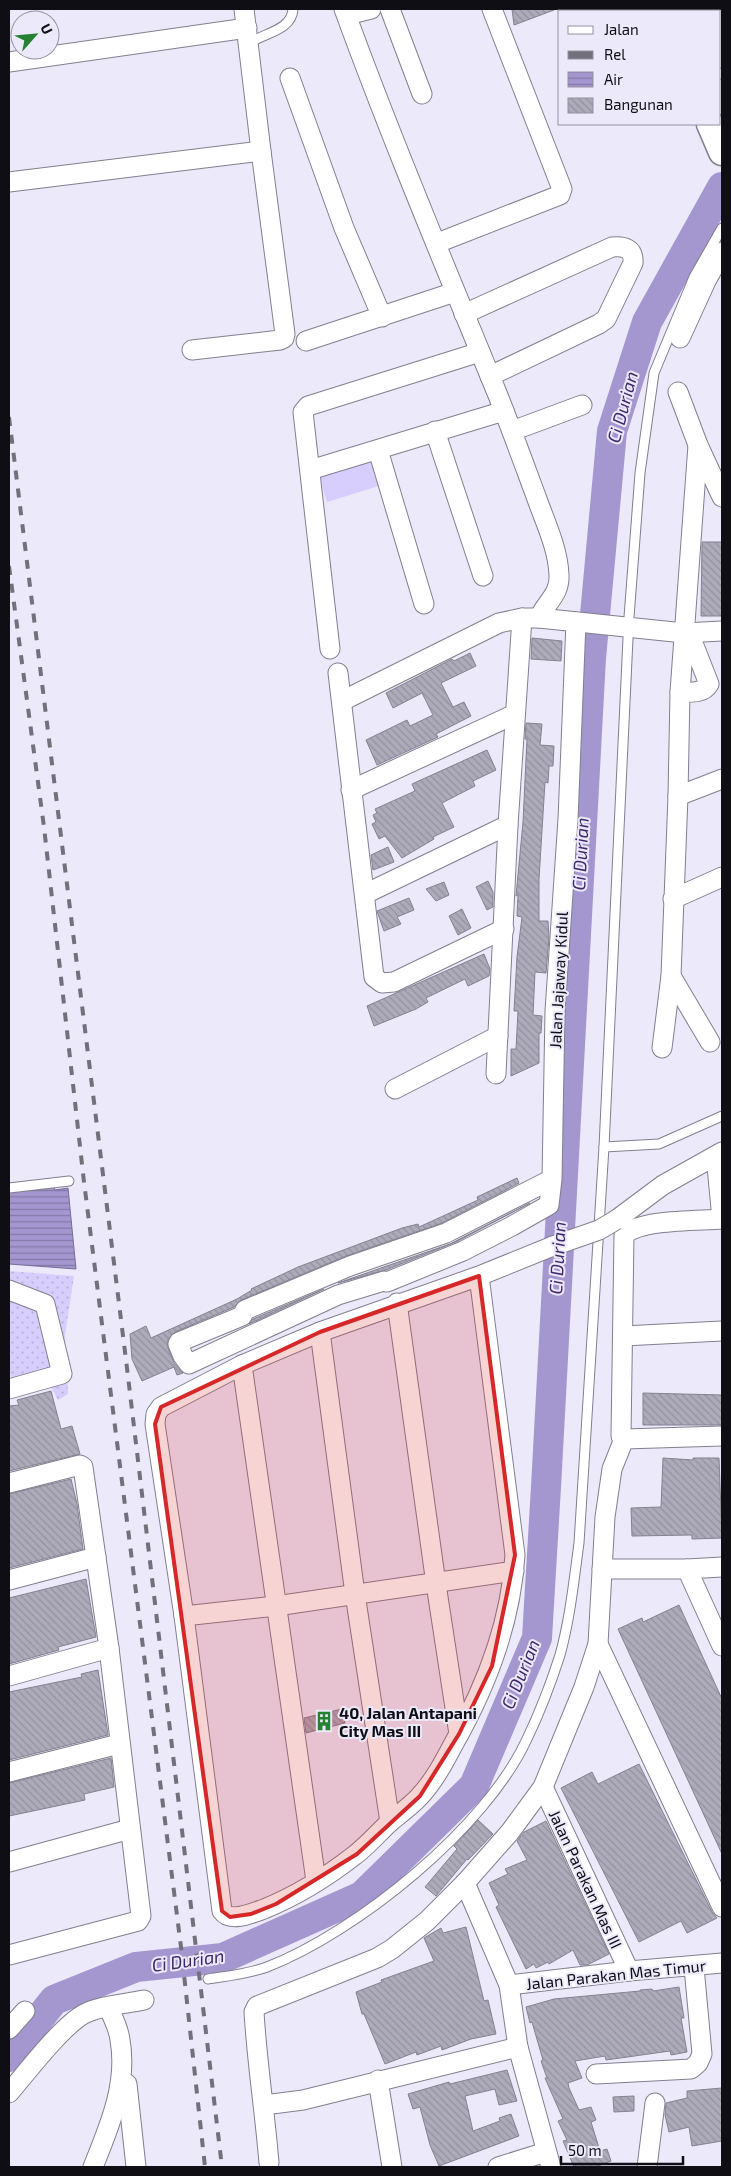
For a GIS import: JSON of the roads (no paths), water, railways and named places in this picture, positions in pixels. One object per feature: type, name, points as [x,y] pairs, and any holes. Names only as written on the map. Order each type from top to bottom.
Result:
[{"type":"street","points":[[192,350],[284,338],[260,151],[251,34],[244,9]]},
{"type":"street","points":[[371,9],[346,12],[455,292],[512,431],[553,540],[559,574],[559,587],[556,596],[531,618],[515,714],[496,1074]]},
{"type":"street","points":[[390,9],[422,94]]},
{"type":"street","points":[[445,240],[560,195],[562,189],[492,9]]},
{"type":"street","points":[[9,62],[251,34]]},
{"type":"street","points":[[290,78],[344,228],[382,316]]},
{"type":"street","points":[[710,125],[721,150]]},
{"type":"street","points":[[9,182],[260,151]]},
{"type":"street","points":[[464,314],[612,247],[623,246],[630,250],[633,256],[633,263],[606,319],[587,331],[490,376]]},
{"type":"street","points":[[680,338],[706,281],[722,252]]},
{"type":"street","points":[[306,341],[455,292]]},
{"type":"street","points":[[330,649],[303,412],[305,408],[480,352]]},
{"type":"street","points":[[678,392],[698,445],[722,497]]},
{"type":"street","points":[[512,431],[582,405]]},
{"type":"street","points":[[310,470],[504,411]]},
{"type":"street","points":[[436,431],[483,576]]},
{"type":"street","points":[[662,1048],[671,976],[680,692],[687,633],[698,445]]},
{"type":"street","points":[[378,450],[424,604]]},
{"type":"street","points":[[342,701],[499,623],[531,618],[687,633],[722,631]]},
{"type":"street","name":"Jalan Jajaway Kidul","points":[[552,1179],[446,1233],[320,1278],[245,1310],[242,1316],[199,1333],[178,1344],[183,1356],[189,1364],[338,1295],[384,1281],[387,1282],[420,1270],[512,1226],[549,1205],[552,1179],[555,1011],[568,819],[578,622]]},
{"type":"street","points":[[680,692],[700,691],[706,689],[709,684],[687,633]]},
{"type":"street","points":[[338,673],[374,977],[382,983],[394,982],[504,929]]},
{"type":"street","points":[[351,790],[515,714]]},
{"type":"street","points":[[678,796],[722,779]]},
{"type":"street","points":[[365,894],[508,825]]},
{"type":"street","points":[[673,899],[722,877]]},
{"type":"street","points":[[671,976],[710,1042]]},
{"type":"street","points":[[395,1089],[498,1036]]},
{"type":"street","points":[[479,1276],[515,1555],[514,1571],[504,1622],[492,1666],[438,1772],[420,1796],[357,1854],[316,1882],[276,1904],[251,1914],[230,1917],[225,1915],[222,1911],[184,1616],[155,1424],[156,1414],[161,1407],[242,1365],[320,1332],[397,1303],[479,1276],[553,1246],[599,1230],[616,1220],[663,1185],[719,1154],[722,1219],[644,1224],[630,1229],[624,1235],[622,1267],[621,1436],[624,1439]]},
{"type":"street","points":[[9,1290],[45,1304],[62,1374],[9,1389]]},
{"type":"street","points":[[397,1303],[459,1734]]},
{"type":"street","points":[[623,1336],[722,1331]]},
{"type":"street","points":[[320,1332],[355,1594],[390,1822]]},
{"type":"street","points":[[242,1365],[316,1882]]},
{"type":"street","points":[[624,1439],[722,1436]]},
{"type":"street","points":[[269,2164],[264,2105],[257,2063],[254,2012],[257,2006],[377,1958],[392,1949],[427,1921],[465,1883],[510,1832],[543,1787],[584,1686],[598,1644],[605,1517],[612,1469],[624,1439]]},
{"type":"street","points":[[9,1483],[80,1465],[83,1467],[109,1648],[140,1919],[9,1955]]},
{"type":"street","points":[[9,1580],[96,1557]]},
{"type":"street","points":[[602,1568],[687,1569],[722,1567]]},
{"type":"street","points":[[687,1569],[722,1646]]},
{"type":"street","points":[[184,1616],[276,1606],[436,1584],[514,1571]]},
{"type":"street","points":[[598,1644],[722,1908]]},
{"type":"street","points":[[9,1676],[109,1648]]},
{"type":"street","points":[[9,1772],[119,1744]]},
{"type":"street","name":"Jalan Parakan Mas III","points":[[543,1787],[629,1971]]},
{"type":"street","points":[[9,1862],[130,1829]]},
{"type":"street","points":[[465,1883],[509,1985],[518,2047],[548,2160],[498,2167]]},
{"type":"street","name":"Jalan Parakan Mas Timur","points":[[509,1985],[629,1971],[694,1967],[722,1963]]},
{"type":"street","points":[[596,2074],[691,2069],[698,2063],[702,2054],[694,1967]]},
{"type":"street","points":[[9,2093],[62,2032],[83,2014],[144,2000]]},
{"type":"street","points":[[93,2167],[119,2096],[122,2058],[121,2044],[108,2007]]},
{"type":"street","points":[[9,2029],[25,2012]]},
{"type":"street","points":[[264,2105],[302,2100],[518,2047]]},
{"type":"street","points":[[127,2079],[136,2167]]},
{"type":"street","points":[[378,2080],[392,2167]]},
{"type":"street","points":[[647,2167],[655,2103]]},
{"type":"lane","points":[[251,34],[289,22],[293,9]]},
{"type":"lane","points":[[208,1980],[264,1968],[311,1946],[373,1907],[423,1866],[451,1839],[501,1782],[526,1741],[544,1700],[560,1654],[574,1585],[579,1543],[604,1147],[624,626],[640,472],[654,373],[694,277],[722,228]]},
{"type":"lane","points":[[604,1147],[659,1144],[722,1116]]},
{"type":"lane","points":[[9,1188],[69,1181]]},
{"type":"water","points":[[52,1182],[55,1190],[68,1188],[76,1269],[9,1264],[9,1192]]},
{"type":"waterway","name":"Ci Durian","points":[[9,2057],[54,2000],[136,1967],[223,1958],[362,1896],[474,1786],[537,1638],[591,658],[612,431],[647,322],[722,187]]},
{"type":"railway","points":[[9,417],[127,1368],[222,2167]]},
{"type":"railway","points":[[9,566],[44,827],[84,1182],[181,1947],[205,2167]]},
{"type":"place","name":"40, Jalan Antapani City Mas III","points":[[324,1721]]}]
